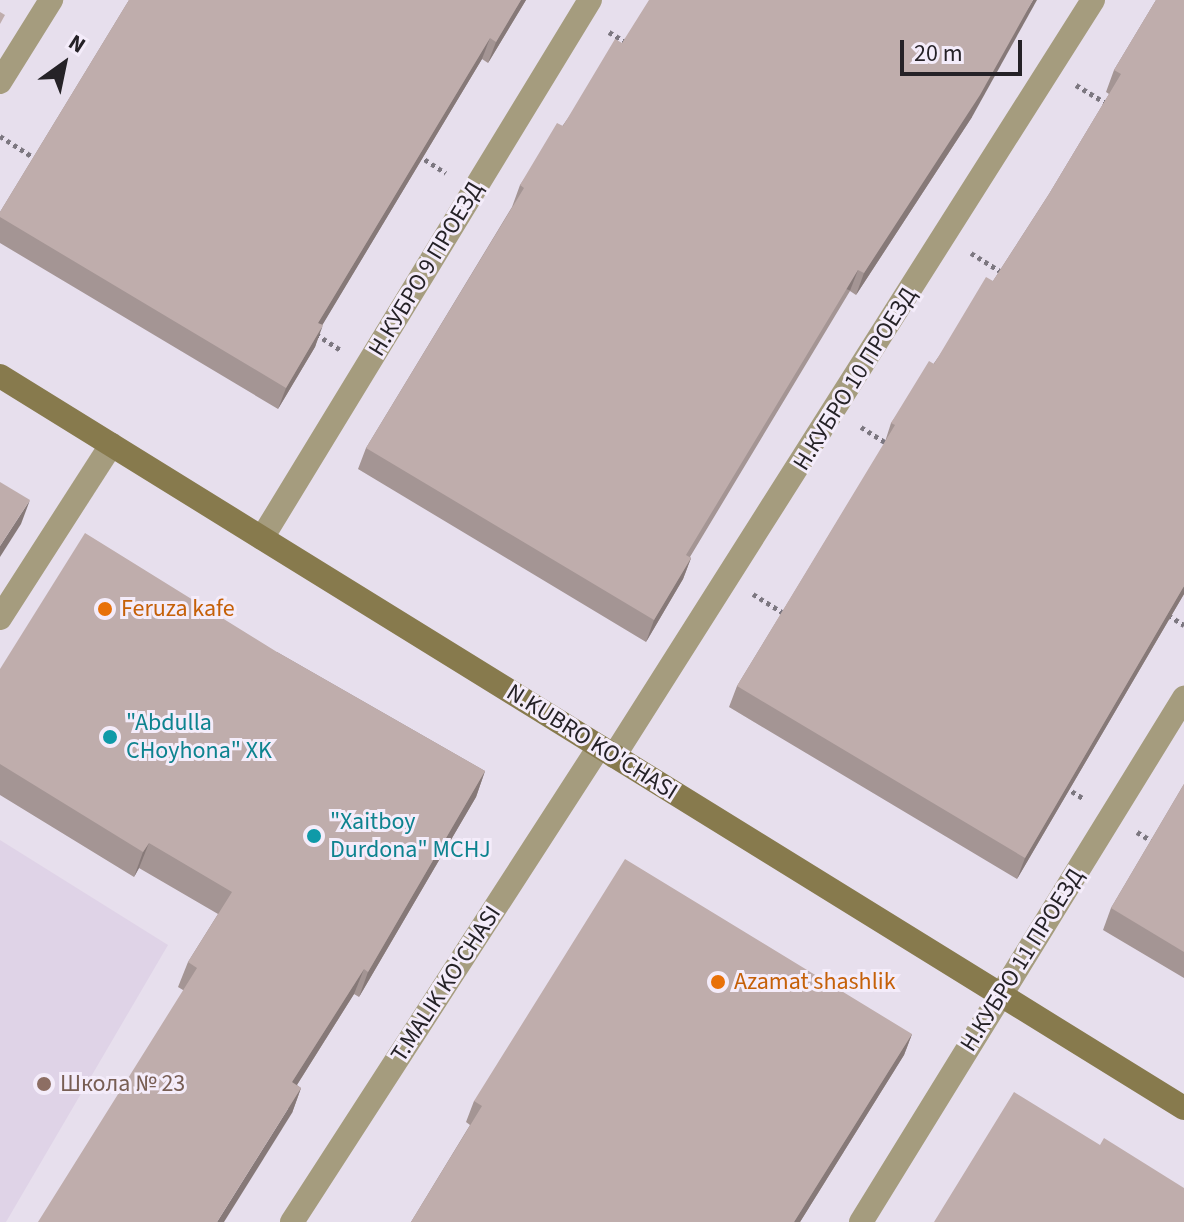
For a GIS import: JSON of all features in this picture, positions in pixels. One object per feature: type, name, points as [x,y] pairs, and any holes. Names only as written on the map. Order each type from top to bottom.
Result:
[{"type":"street","points":[[0,82],[51,0]]},
{"type":"street","name":"Н.КУБРО 10 ПРОЕЗД","points":[[607,751],[729,579],[1093,0]]},
{"type":"street","name":"Н.КУБРО 9 ПРОЕЗД","points":[[262,538],[585,7]]},
{"type":"street","name":"N.KUBRO KO'CHASI","points":[[0,376],[1184,1108]]},
{"type":"street","points":[[0,618],[111,445]]},
{"type":"street","name":"Н.КУБРО 11 ПРОЕЗД","points":[[861,1222],[1184,698]]},
{"type":"street","name":"T.MALIK KO'CHASI","points":[[292,1222],[607,751]]},
{"type":"path","points":[[585,7],[635,48]]},
{"type":"path","points":[[0,136],[39,161]]},
{"type":"path","points":[[408,149],[474,191]]},
{"type":"path","points":[[944,236],[1011,277]]},
{"type":"path","points":[[301,325],[367,366]]},
{"type":"path","points":[[835,410],[902,452]]},
{"type":"path","points":[[729,579],[795,620]]},
{"type":"path","points":[[1157,609],[1184,625]]},
{"type":"path","points":[[1058,783],[1160,846]]},
{"type":"shaded area","name":"Школа № 23","points":[[0,840],[168,945],[6,1222],[0,1222]]},
{"type":"building","points":[[129,0],[521,0],[496,42],[490,38],[318,323],[323,325],[286,388],[0,217],[0,212]]},
{"type":"building","points":[[649,0],[1033,0],[980,95],[864,273],[858,270],[686,555],[691,558],[654,620],[366,448],[524,188],[520,185],[557,123],[563,126],[615,39],[622,43]]},
{"type":"building","points":[[1156,0],[1184,0],[1184,586],[1025,858],[737,686],[895,425],[891,423],[929,361],[934,364],[986,277],[993,281],[1049,194],[1121,74],[1114,70]]},
{"type":"building","points":[[0,482],[30,500],[0,546]]},
{"type":"building","points":[[85,533],[277,652],[485,771],[368,972],[364,969],[292,1082],[301,1088],[217,1222],[38,1222],[197,968],[188,962],[232,892],[149,843],[143,852],[0,764],[0,669]]},
{"type":"building","points":[[1184,784],[1184,952],[1111,908]]},
{"type":"building","points":[[625,859],[912,1034],[794,1222],[411,1222],[482,1106],[474,1101]]},
{"type":"building","points":[[1014,1092],[1100,1145],[1104,1138],[1184,1188],[1184,1222],[934,1222]]},
{"type":"place","name":"Feruza kafe","points":[[105,609]]},
{"type":"place","name":"\"Abdulla CHoyhona\" XK","points":[[110,737]]},
{"type":"place","name":"\"Xaitboy Durdona\" MCHJ","points":[[314,836]]},
{"type":"place","name":"Azamat shashlik","points":[[718,982]]},
{"type":"place","name":"Школа № 23","points":[[44,1084]]}]
